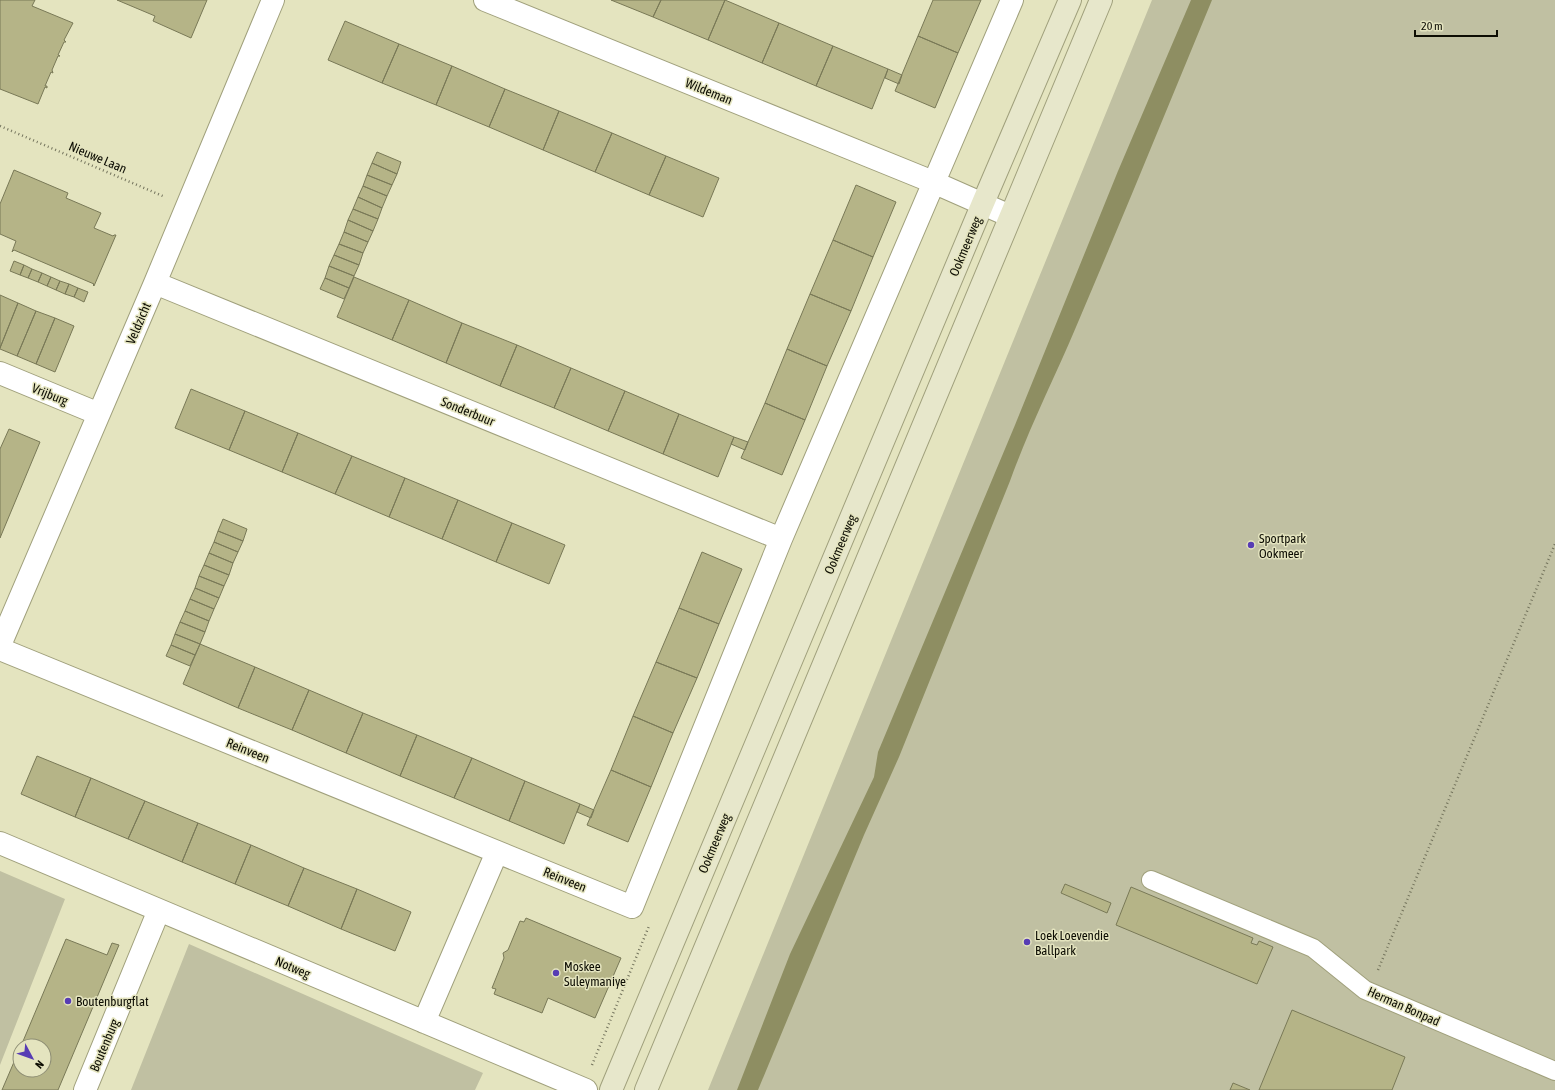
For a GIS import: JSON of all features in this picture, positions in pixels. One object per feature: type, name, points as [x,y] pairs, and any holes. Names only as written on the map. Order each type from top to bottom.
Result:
[{"type":"main road","name":"Ookmeerweg","points":[[611,1090],[983,202],[1070,0]]},
{"type":"main road","points":[[646,1090],[1101,0]]},
{"type":"street","name":"Veldzicht","points":[[0,646],[274,0]]},
{"type":"street","name":"Wildeman","points":[[485,0],[983,202],[1010,216]]},
{"type":"street","points":[[781,539],[1012,0]]},
{"type":"street","name":"Sonderbuur","points":[[155,283],[781,539]]},
{"type":"street","name":"Vrijburg","points":[[0,373],[99,414]]},
{"type":"street","name":"Reinveen","points":[[0,649],[632,907],[781,539]]},
{"type":"street","name":"Notweg","points":[[0,843],[424,1022],[573,1088]]},
{"type":"street","points":[[424,1022],[497,852]]},
{"type":"street","name":"Herman Bonpad","points":[[1151,880],[1313,948],[1369,992],[1555,1071]]},
{"type":"street","name":"Boutenburg","points":[[85,1090],[159,910]]},
{"type":"path","name":"Nieuwe Laan","points":[[0,126],[187,207]]},
{"type":"path","points":[[1369,992],[1555,544]]},
{"type":"shaded area","name":"Sportpark Ookmeer","points":[[1152,0],[1555,0],[1555,1090],[708,1090]]},
{"type":"shaded area","points":[[1191,0],[1212,0],[1068,346],[1025,442],[899,757],[864,835],[758,1090],[737,1090],[790,954],[874,777],[878,752],[1015,425],[1118,171]]},
{"type":"shaded area","points":[[0,871],[65,899],[0,1065]]},
{"type":"shaded area","points":[[189,944],[483,1073],[475,1090],[131,1090]]},
{"type":"building","points":[[0,0],[35,0],[32,6],[73,23],[64,40],[66,42],[64,42],[58,55],[60,56],[58,56],[52,70],[53,73],[51,72],[45,86],[47,86],[47,88],[45,87],[38,104],[0,89]]},
{"type":"building","points":[[117,0],[207,0],[191,38],[153,21],[155,16]]},
{"type":"building","points":[[611,0],[661,0],[653,17]]},
{"type":"building","points":[[661,0],[725,0],[708,40],[653,17]]},
{"type":"building","points":[[725,0],[779,23],[762,63],[708,40]]},
{"type":"building","points":[[933,0],[981,0],[958,53],[918,36]]},
{"type":"building","points":[[345,21],[399,44],[382,83],[328,60]]},
{"type":"building","points":[[779,23],[833,46],[816,86],[762,63]]},
{"type":"building","points":[[918,36],[958,53],[935,108],[895,91]]},
{"type":"building","points":[[399,44],[452,66],[436,105],[382,83]]},
{"type":"building","points":[[833,46],[888,69],[872,109],[816,86]]},
{"type":"building","points":[[452,66],[505,89],[489,127],[436,105]]},
{"type":"building","points":[[888,69],[902,75],[899,84],[885,78]]},
{"type":"building","points":[[505,89],[559,111],[543,150],[489,127]]},
{"type":"building","points":[[559,111],[612,133],[595,172],[543,150]]},
{"type":"building","points":[[612,133],[666,156],[649,195],[595,172]]},
{"type":"building","points":[[377,152],[401,162],[397,174],[372,163]]},
{"type":"building","points":[[666,156],[719,178],[703,217],[649,195]]},
{"type":"building","points":[[372,163],[397,174],[392,185],[367,175]]},
{"type":"building","points":[[14,170],[68,193],[66,198],[101,213],[94,228],[113,236],[116,235],[94,286],[94,284],[14,250],[12,252],[16,241],[0,234],[0,204]]},
{"type":"building","points":[[367,175],[392,185],[387,196],[363,186]]},
{"type":"building","points":[[856,185],[896,202],[873,257],[833,240]]},
{"type":"building","points":[[363,186],[387,196],[382,208],[358,197]]},
{"type":"building","points":[[358,197],[382,208],[378,219],[353,209]]},
{"type":"building","points":[[353,209],[378,219],[373,231],[348,220]]},
{"type":"building","points":[[348,220],[373,231],[368,242],[344,232]]},
{"type":"building","points":[[344,232],[368,242],[363,253],[339,244]]},
{"type":"building","points":[[833,240],[873,257],[851,311],[810,294]]},
{"type":"building","points":[[339,244],[363,253],[359,265],[334,255]]},
{"type":"building","points":[[334,255],[359,265],[354,276],[329,266]]},
{"type":"building","points":[[14,261],[24,265],[20,275],[10,271]]},
{"type":"building","points":[[24,265],[32,269],[28,278],[20,275]]},
{"type":"building","points":[[329,266],[354,276],[349,288],[325,278]]},
{"type":"building","points":[[32,269],[42,273],[38,282],[28,278]]},
{"type":"building","points":[[42,273],[51,277],[47,286],[38,282]]},
{"type":"building","points":[[51,277],[60,281],[56,290],[47,286]]},
{"type":"building","points":[[354,277],[409,300],[392,340],[337,317]]},
{"type":"building","points":[[325,278],[349,288],[344,299],[320,289]]},
{"type":"building","points":[[60,281],[69,284],[65,294],[56,290]]},
{"type":"building","points":[[69,284],[78,288],[74,297],[65,294]]},
{"type":"building","points":[[78,288],[88,292],[84,302],[74,297]]},
{"type":"building","points":[[810,294],[851,311],[827,366],[787,349]]},
{"type":"building","points":[[0,295],[18,303],[0,348]]},
{"type":"building","points":[[409,300],[462,323],[446,363],[392,340]]},
{"type":"building","points":[[18,303],[36,311],[17,356],[0,348]]},
{"type":"building","points":[[36,311],[55,318],[36,364],[17,356]]},
{"type":"building","points":[[55,318],[74,326],[55,372],[36,364]]},
{"type":"building","points":[[462,323],[517,345],[500,386],[446,363]]},
{"type":"building","points":[[517,345],[571,368],[554,408],[500,386]]},
{"type":"building","points":[[787,349],[827,366],[805,420],[765,403]]},
{"type":"building","points":[[571,368],[625,391],[608,431],[554,408]]},
{"type":"building","points":[[191,389],[245,411],[229,450],[175,428]]},
{"type":"building","points":[[625,391],[679,414],[663,454],[608,431]]},
{"type":"building","points":[[765,403],[805,420],[782,475],[741,458]]},
{"type":"building","points":[[245,411],[298,433],[282,472],[229,450]]},
{"type":"building","points":[[679,414],[734,437],[718,477],[663,454]]},
{"type":"building","points":[[9,429],[40,442],[0,538],[0,449]]},
{"type":"building","points":[[298,433],[352,456],[335,494],[282,472]]},
{"type":"building","points":[[734,437],[748,442],[745,450],[731,444]]},
{"type":"building","points":[[352,456],[405,478],[389,517],[335,494]]},
{"type":"building","points":[[405,478],[458,500],[442,539],[389,517]]},
{"type":"building","points":[[458,500],[512,523],[496,562],[442,539]]},
{"type":"building","points":[[223,519],[247,529],[243,541],[218,531]]},
{"type":"building","points":[[512,523],[565,545],[549,584],[496,562]]},
{"type":"building","points":[[218,531],[243,541],[238,552],[214,542]]},
{"type":"building","points":[[214,542],[238,552],[233,563],[209,553]]},
{"type":"building","points":[[702,552],[742,569],[719,624],[679,608]]},
{"type":"building","points":[[209,553],[233,563],[229,575],[204,565]]},
{"type":"building","points":[[204,565],[229,575],[224,586],[199,576]]},
{"type":"building","points":[[199,576],[224,586],[219,598],[195,588]]},
{"type":"building","points":[[195,588],[219,598],[214,609],[190,599]]},
{"type":"building","points":[[190,599],[214,609],[209,621],[185,611]]},
{"type":"building","points":[[679,608],[719,624],[697,678],[656,662]]},
{"type":"building","points":[[185,611],[209,621],[205,632],[180,622]]},
{"type":"building","points":[[180,622],[205,632],[200,644],[175,634]]},
{"type":"building","points":[[175,634],[200,644],[195,655],[171,645]]},
{"type":"building","points":[[200,644],[255,667],[238,708],[183,684]]},
{"type":"building","points":[[171,645],[195,655],[190,666],[166,656]]},
{"type":"building","points":[[656,662],[697,678],[673,733],[633,716]]},
{"type":"building","points":[[255,667],[309,690],[292,730],[238,708]]},
{"type":"building","points":[[309,690],[363,713],[346,753],[292,730]]},
{"type":"building","points":[[363,713],[417,735],[400,776],[346,753]]},
{"type":"building","points":[[633,716],[673,733],[651,787],[611,770]]},
{"type":"building","points":[[417,735],[472,758],[454,798],[400,776]]},
{"type":"building","points":[[37,756],[91,778],[75,817],[21,794]]},
{"type":"building","points":[[472,758],[525,781],[509,821],[454,798]]},
{"type":"building","points":[[611,770],[651,787],[628,842],[587,825]]},
{"type":"building","points":[[91,778],[145,801],[128,839],[75,817]]},
{"type":"building","points":[[525,781],[580,804],[564,844],[509,821]]},
{"type":"building","points":[[145,801],[198,823],[182,862],[128,839]]},
{"type":"building","points":[[580,804],[594,810],[591,818],[577,812]]},
{"type":"building","points":[[198,823],[251,845],[235,884],[182,862]]},
{"type":"building","points":[[251,845],[304,868],[288,906],[235,884]]},
{"type":"building","points":[[304,868],[357,889],[341,929],[288,906]]},
{"type":"building","points":[[1065,884],[1111,903],[1107,913],[1061,893]]},
{"type":"building","points":[[1131,887],[1253,938],[1251,943],[1257,945],[1259,941],[1273,947],[1257,984],[1116,925]]},
{"type":"building","points":[[357,889],[411,912],[395,951],[341,929]]},
{"type":"building","name":"Moskee Suleymaniye","points":[[526,918],[621,958],[595,1018],[548,998],[542,1013],[494,994],[496,989],[492,988],[504,958],[503,953],[508,950],[520,921],[524,922]]},
{"type":"building","name":"Boutenburgflat","points":[[66,939],[107,955],[112,943],[119,945],[58,1090],[2,1090],[12,1067],[12,1078],[52,1078],[52,1038],[24,1038]]},
{"type":"building","points":[[1292,1010],[1405,1057],[1392,1090],[1259,1090]]},
{"type":"building","points":[[1233,1083],[1250,1090],[1230,1090]]},
{"type":"place","name":"Sportpark Ookmeer","points":[[1251,545]]},
{"type":"place","name":"Loek Loevendie Ballpark","points":[[1027,942]]},
{"type":"place","name":"Moskee Suleymaniye","points":[[556,973]]},
{"type":"place","name":"Boutenburgflat","points":[[68,1001]]}]
